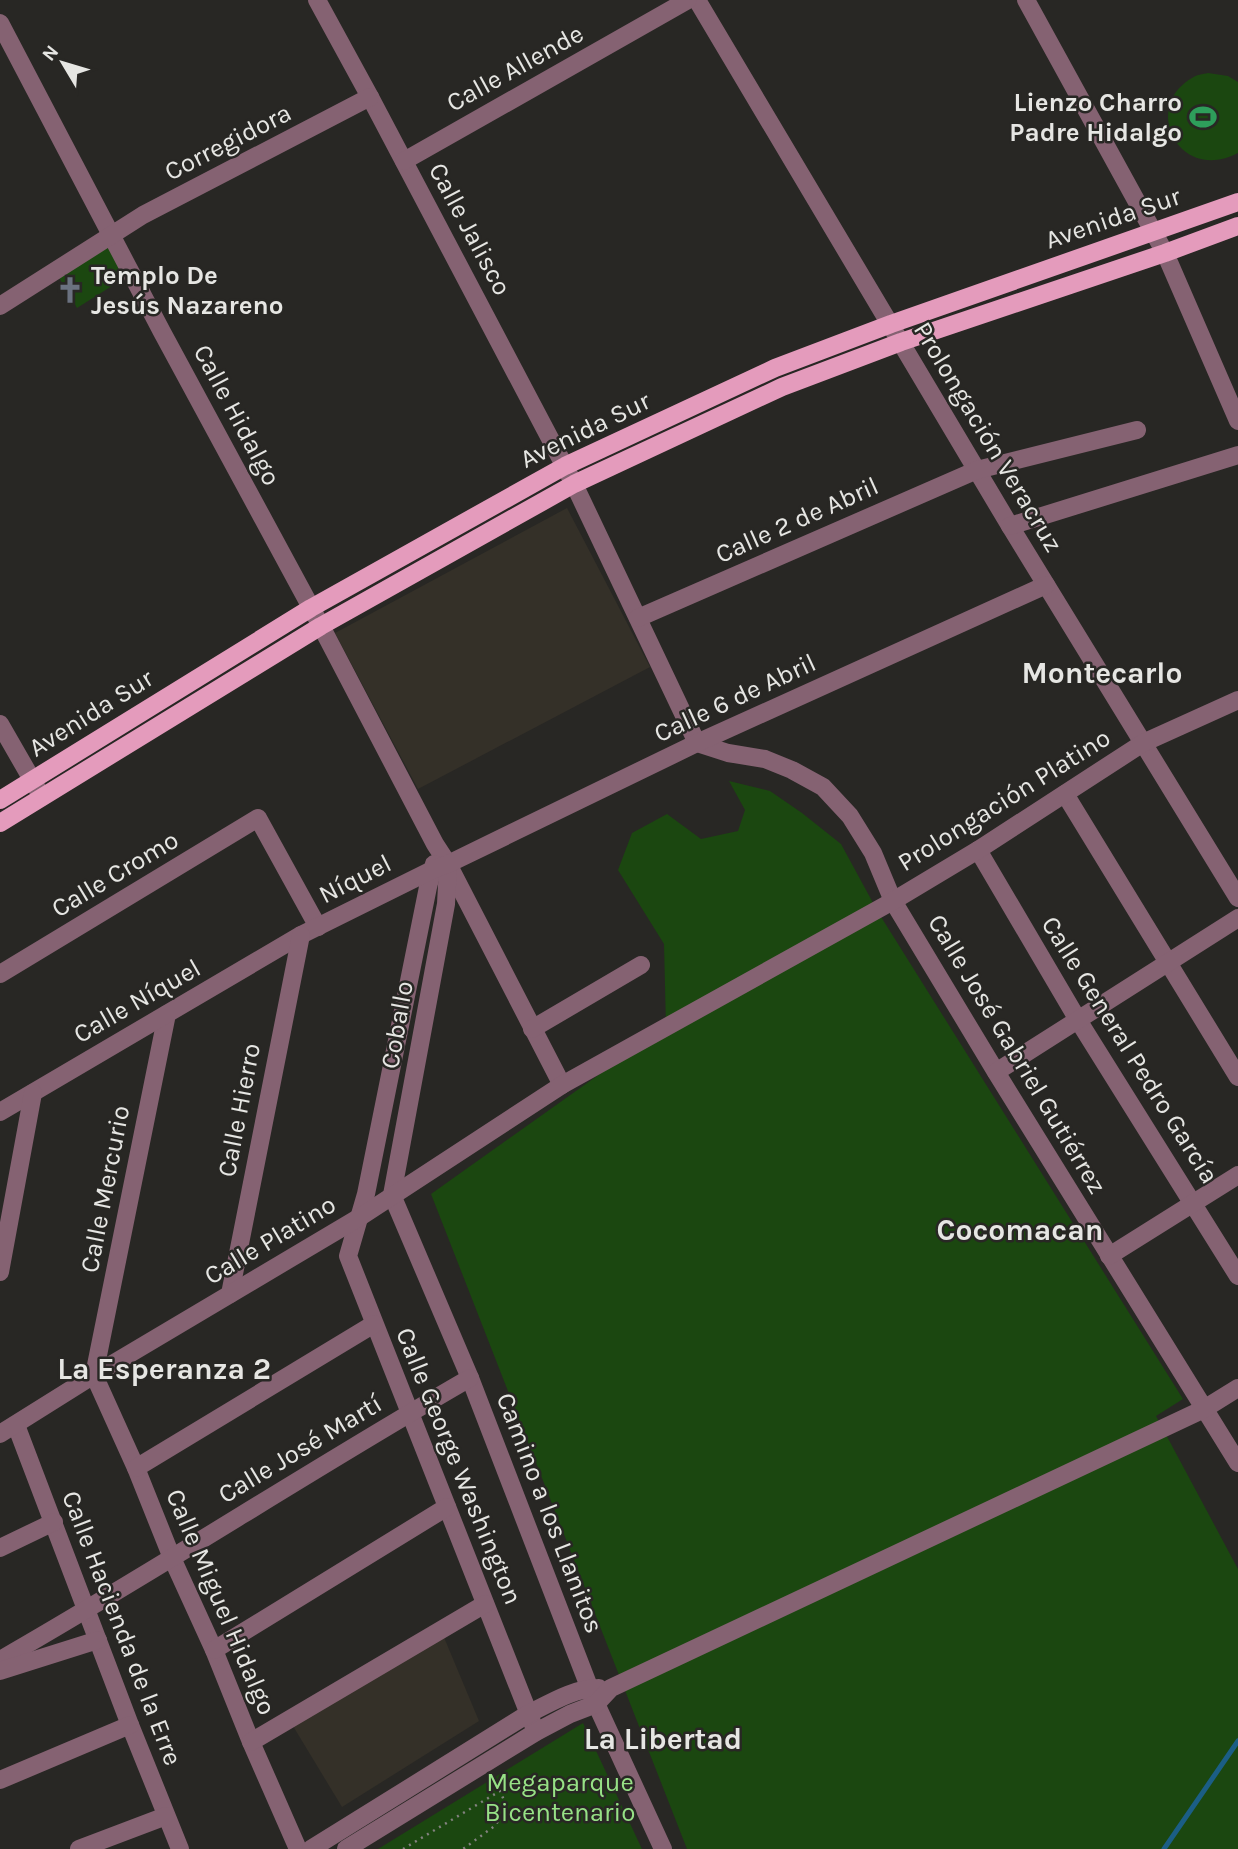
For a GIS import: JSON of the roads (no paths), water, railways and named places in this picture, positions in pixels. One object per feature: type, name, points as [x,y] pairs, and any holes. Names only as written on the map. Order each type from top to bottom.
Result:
[{"type":"main road","name":"Avenida Sur","points":[[0,800],[311,608],[565,466],[775,368],[891,324],[1238,202]]},
{"type":"main road","name":"Avenida Sur","points":[[0,823],[321,625],[574,484],[782,387],[901,342],[1238,226]]},
{"type":"street","name":"Calle Jalisco","points":[[317,0],[565,466],[697,743]]},
{"type":"street","name":"Calle Allende","points":[[404,160],[688,0]]},
{"type":"street","name":"Prolongación Veracruz","points":[[697,0],[1046,585],[1143,743],[1230,873],[1238,898]]},
{"type":"street","points":[[1026,0],[1165,253],[1236,410]]},
{"type":"street","name":"Calle Hidalgo","points":[[0,23],[111,236],[321,625],[435,844],[441,866],[468,904],[562,1085]]},
{"type":"street","name":"Corregidora","points":[[0,306],[143,215],[370,97]]},
{"type":"street","name":"Calle 2 de Abril","points":[[638,618],[977,470],[1137,430]]},
{"type":"street","points":[[1010,526],[1238,455]]},
{"type":"street","name":"Calle 6 de Abril","points":[[441,866],[697,743],[1046,585]]},
{"type":"street","name":"Prolongación Platino","points":[[562,1085],[893,901],[978,850],[1143,743],[1238,700]]},
{"type":"street","points":[[0,724],[42,797]]},
{"type":"street","name":"Calle José Gabriel Gutiérrez","points":[[697,743],[728,753],[765,760],[792,770],[822,787],[850,816],[873,853],[893,901],[996,1073],[1238,1463]]},
{"type":"street","points":[[1065,794],[1238,1077]]},
{"type":"street","name":"Calle Cromo","points":[[0,974],[258,818],[318,927]]},
{"type":"street","name":"Calle General Pedro García","points":[[978,850],[1078,1020],[1238,1276]]},
{"type":"street","name":"Coballo","points":[[392,1195],[446,904],[441,866]]},
{"type":"street","name":"Coballo","points":[[360,1217],[428,887],[441,866]]},
{"type":"street","name":"Níquel","points":[[301,935],[441,866]]},
{"type":"street","points":[[446,904],[468,904]]},
{"type":"street","points":[[996,1073],[1238,918]]},
{"type":"street","name":"Calle Níquel","points":[[0,1112],[301,935]]},
{"type":"street","name":"Calle Hierro","points":[[230,1294],[301,935]]},
{"type":"street","points":[[532,1029],[641,965]]},
{"type":"street","name":"Calle Mercurio","points":[[94,1375],[167,1014]]},
{"type":"street","name":"Calle Platino","points":[[0,1434],[360,1217],[562,1085]]},
{"type":"street","points":[[0,1272],[33,1093]]},
{"type":"street","points":[[1109,1256],[1238,1175]]},
{"type":"street","name":"Camino a los Llanitos","points":[[392,1195],[470,1378],[593,1696],[663,1849]]},
{"type":"street","name":"Calle George Washington","points":[[360,1217],[348,1256],[536,1732]]},
{"type":"street","points":[[136,1468],[374,1324]]},
{"type":"street","name":"Calle Miguel Hidalgo","points":[[94,1375],[298,1849]]},
{"type":"street","name":"Calle José Martí","points":[[0,1660],[470,1378]]},
{"type":"street","points":[[346,1849],[536,1732],[570,1714],[593,1696],[1204,1409],[1238,1388]]},
{"type":"street","name":"Calle Hacienda de la Erre","points":[[16,1425],[180,1849]]},
{"type":"street","points":[[214,1650],[447,1507]]},
{"type":"street","points":[[0,1548],[54,1522]]},
{"type":"street","points":[[251,1742],[485,1604]]},
{"type":"street","points":[[0,1671],[98,1640]]},
{"type":"street","points":[[311,1849],[528,1714],[561,1697],[593,1696]]},
{"type":"street","points":[[0,1780],[130,1725]]},
{"type":"street","points":[[79,1849],[166,1816]]},
{"type":"waterway","points":[[1164,1849],[1238,1741]]},
{"type":"place","name":"Lienzo Charro Padre Hidalgo","points":[[1203,117]]},
{"type":"place","name":"Templo De Jesús Nazareno","points":[[70,290]]},
{"type":"district","name":"Montecarlo","points":[[1102,673]]},
{"type":"district","name":"Cocomacan","points":[[1020,1230]]},
{"type":"district","name":"La Esperanza 2","points":[[164,1369]]},
{"type":"district","name":"La Libertad","points":[[663,1739]]},
{"type":"park label","name":"Megaparque Bicentenario","points":[[560,1797]]}]
